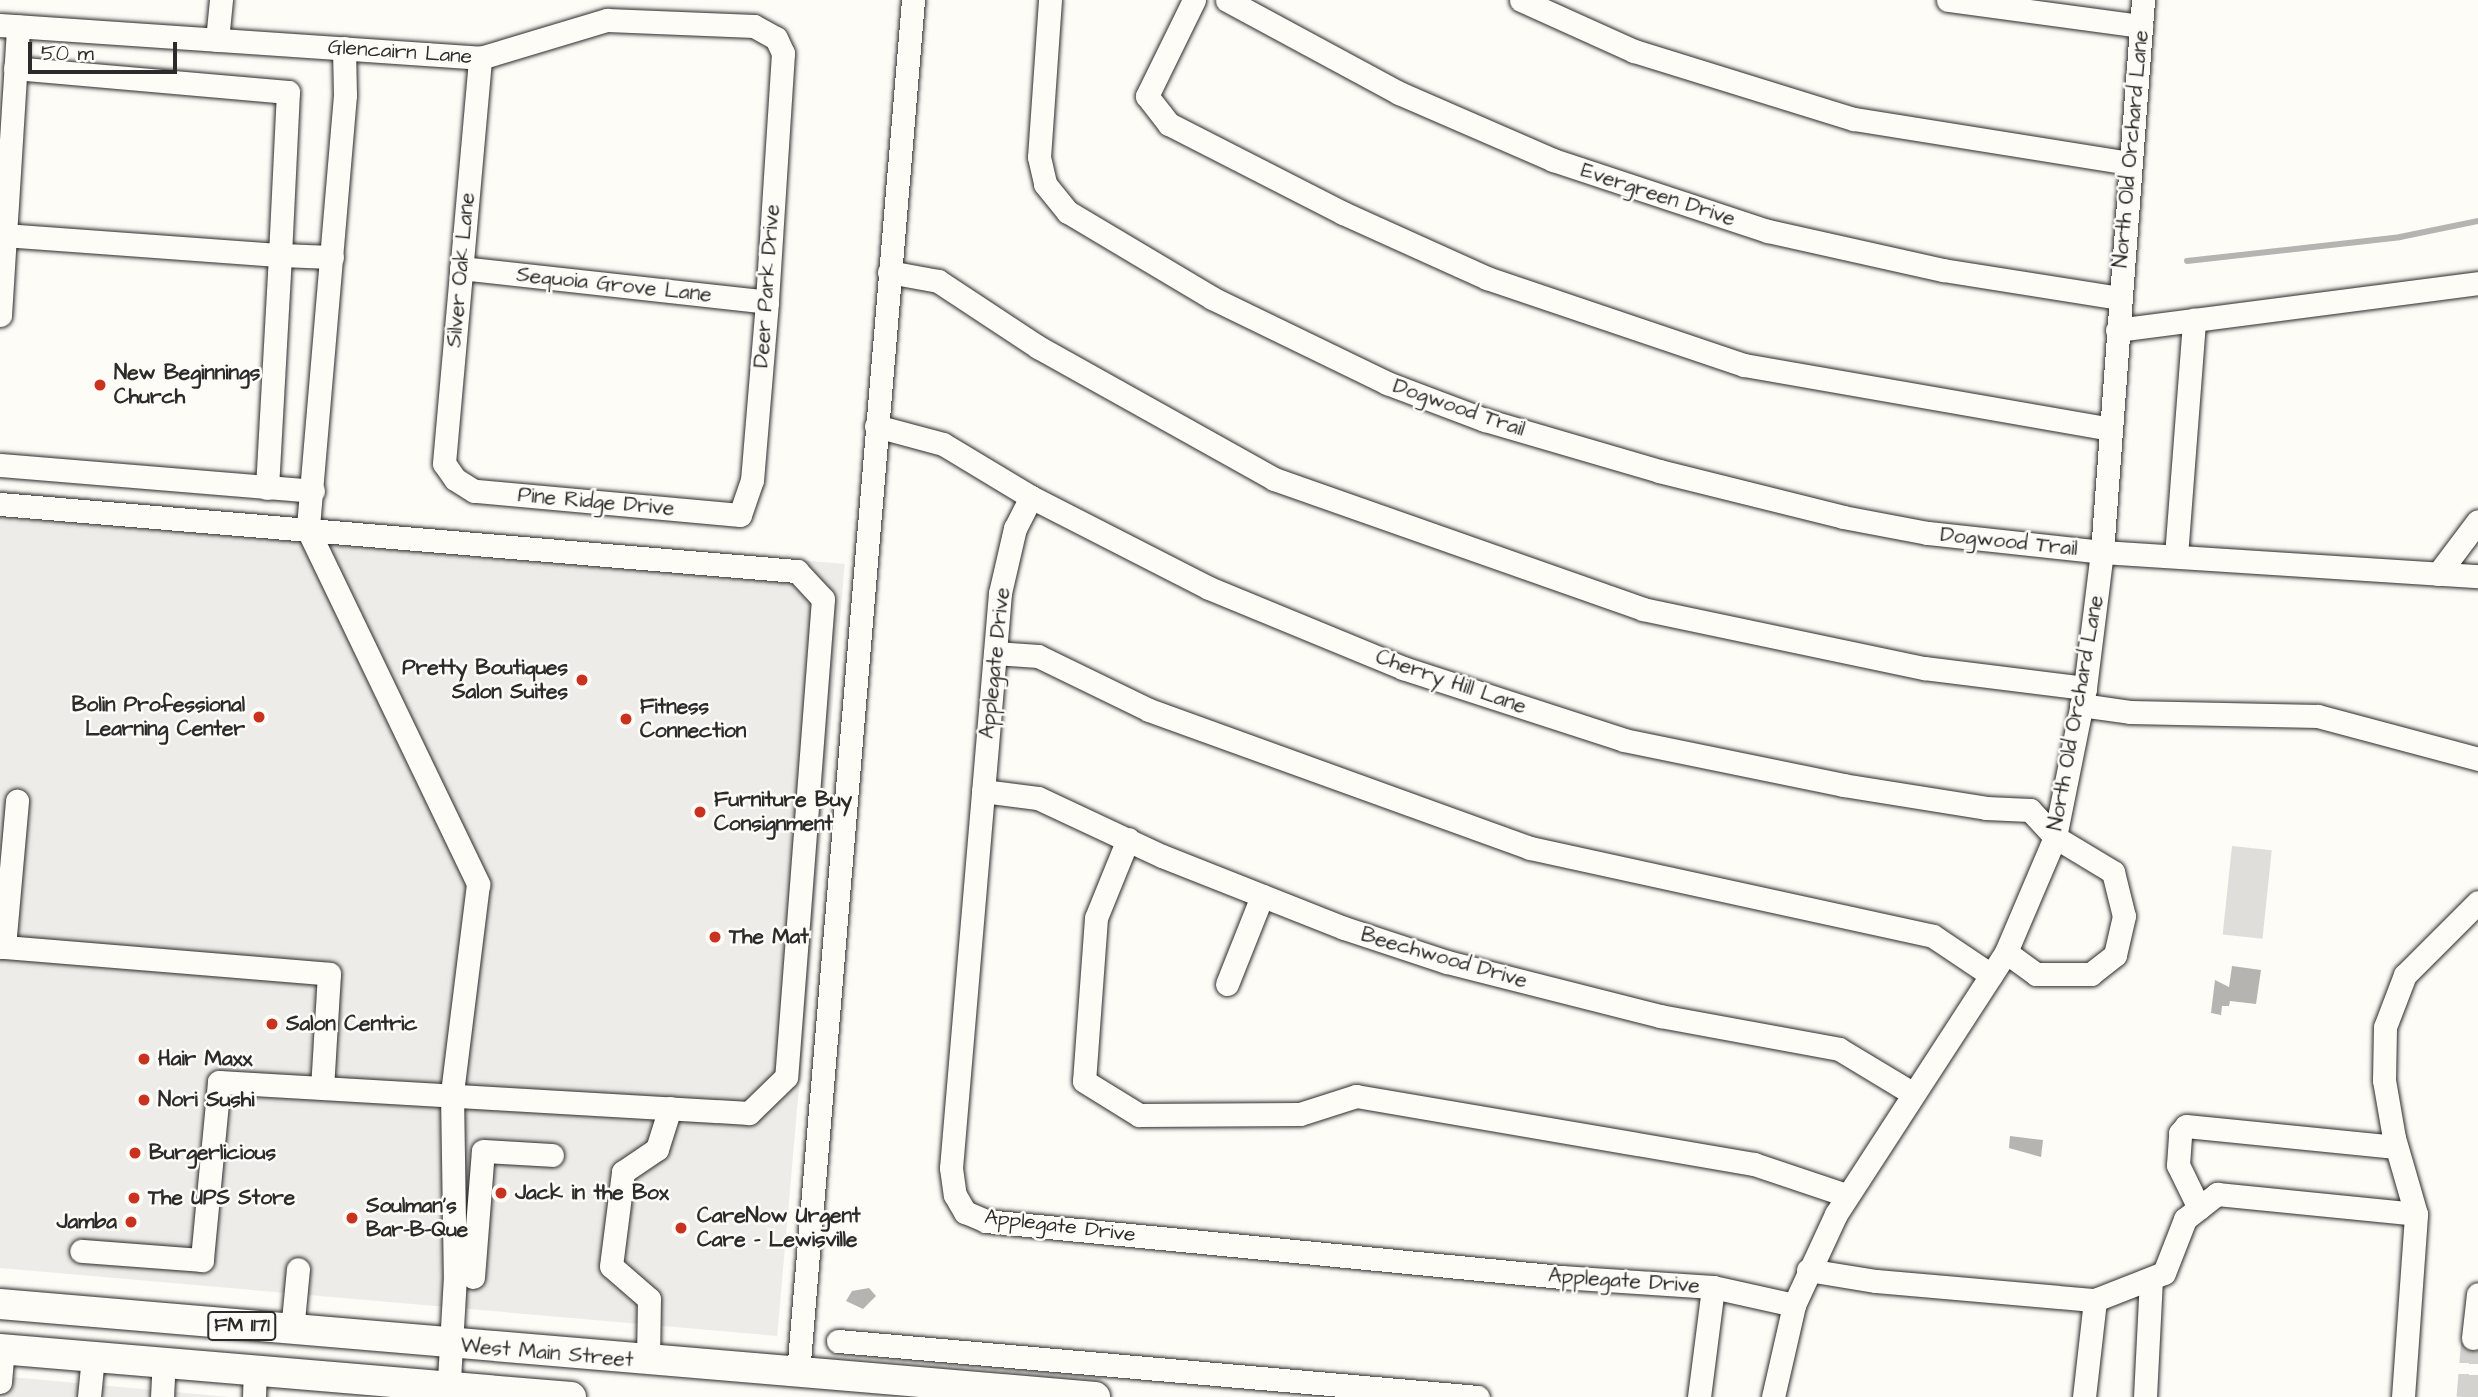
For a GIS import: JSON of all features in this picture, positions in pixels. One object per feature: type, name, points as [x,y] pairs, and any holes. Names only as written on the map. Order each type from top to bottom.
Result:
[{"type":"main road","name":"West Main Street","points":[[0,1304],[798,1373],[873,1388],[1095,1397]]},
{"type":"main road","name":"West Main Street","points":[[1,1349],[164,1363],[255,1384],[571,1397]]},
{"type":"street","points":[[217,40],[221,0]]},
{"type":"street","points":[[798,1373],[913,0]]},
{"type":"street","name":"Dogwood Trail","points":[[1050,0],[1039,157],[1045,184],[1068,212],[1212,298],[1387,383],[1485,419],[1659,471],[1843,517],[1928,533],[2102,552],[2478,576]]},
{"type":"street","points":[[1194,0],[1147,96],[1169,124],[1343,213],[1487,278],[1744,365],[2110,429]]},
{"type":"street","name":"Evergreen Drive","points":[[1227,0],[1399,93],[1553,160],[1768,231],[1943,270],[2119,298]]},
{"type":"street","points":[[1521,0],[1634,51],[1854,119],[2130,163]]},
{"type":"street","points":[[1948,0],[2141,26]]},
{"type":"street","name":"North Old Orchard Lane","points":[[1773,1397],[1794,1305],[1808,1270],[1846,1195],[2006,951],[2055,837],[2083,696],[2102,552],[2143,0]]},
{"type":"street","name":"Glencairn Lane","points":[[9,26],[480,58],[606,10],[754,26],[776,38],[783,53]]},
{"type":"street","points":[[0,316],[15,68],[9,26]]},
{"type":"street","points":[[344,48],[345,95],[308,530],[478,884],[452,1094],[452,1345],[449,1392]]},
{"type":"street","name":"Deer Park Drive","points":[[740,515],[752,480],[783,53]]},
{"type":"street","name":"Silver Oak Lane","points":[[455,479],[444,463],[480,58]]},
{"type":"street","points":[[15,68],[288,92],[267,488]]},
{"type":"street","points":[[5,235],[332,257]]},
{"type":"street","name":"Sequoia Grove Lane","points":[[461,268],[767,302]]},
{"type":"street","points":[[890,272],[938,281],[1038,347],[1274,480],[1630,604],[1924,668],[2083,696],[2130,712],[2318,716],[2478,759]]},
{"type":"street","points":[[2117,330],[2478,283]]},
{"type":"street","points":[[2176,556],[2193,320]]},
{"type":"street","name":"Cherry Hill Lane","points":[[876,426],[943,444],[1031,496],[1209,588],[1404,668],[1624,740],[1843,785],[1986,808],[2030,810],[2055,837],[2113,872],[2123,916],[2115,955],[2091,974],[2036,974],[2006,951]]},
{"type":"street","points":[[0,465],[313,491]]},
{"type":"street","name":"Pine Ridge Drive","points":[[455,479],[474,491],[740,515]]},
{"type":"street","name":"Applegate Drive","points":[[1031,496],[1015,528],[1000,593],[951,1168],[955,1195],[965,1212],[986,1221],[1561,1277],[1713,1287],[1794,1305]]},
{"type":"street","points":[[0,504],[797,571],[823,599],[786,1077],[749,1113],[219,1082],[202,1260],[81,1251]]},
{"type":"street","points":[[2438,574],[2478,521]]},
{"type":"street","points":[[995,653],[1038,656],[1149,710],[1530,848],[1933,936],[1990,975]]},
{"type":"street","name":"Beechwood Drive","points":[[983,791],[1038,798],[1262,896],[1447,962],[1660,1016],[1839,1049],[1868,1062],[1912,1093]]},
{"type":"street","points":[[17,801],[2,947],[329,974],[322,1087]]},
{"type":"street","points":[[1128,839],[1096,918],[1084,1081],[1139,1115],[1300,1114],[1356,1096],[1754,1164],[1846,1195]]},
{"type":"street","points":[[1227,984],[1262,896]]},
{"type":"street","points":[[2403,1397],[2416,1213],[2396,1147],[2384,1080],[2385,1027],[2405,975],[2478,902]]},
{"type":"street","points":[[648,1361],[649,1299],[611,1266],[623,1172],[657,1149],[670,1108]]},
{"type":"street","points":[[2199,1208],[2178,1166],[2180,1133],[2186,1126],[2396,1147]]},
{"type":"street","points":[[473,1277],[483,1151],[552,1155]]},
{"type":"street","points":[[1808,1270],[1876,1281],[2095,1300],[2164,1273],[2185,1219],[2217,1194],[2416,1213]]},
{"type":"street","points":[[292,1331],[298,1269]]},
{"type":"street","points":[[2145,1397],[2151,1278]]},
{"type":"street","points":[[1699,1397],[1713,1287]]},
{"type":"street","points":[[2473,1338],[2478,1294]]},
{"type":"street","points":[[2084,1397],[2095,1300]]},
{"type":"street","points":[[838,1341],[1478,1397]]},
{"type":"street","points":[[0,1382],[1,1349]]},
{"type":"street","points":[[89,1397],[93,1357]]},
{"type":"street","points":[[162,1397],[164,1363]]},
{"type":"shaded area","points":[[0,490],[845,564],[777,1336],[0,1268]]},
{"type":"shaded area","points":[[2232,846],[2272,850],[2262,939],[2223,935]]},
{"type":"shaded area","points":[[2232,966],[2261,970],[2256,1004],[2230,1001],[2229,1006],[2222,1006],[2221,1015],[2211,1013],[2215,980],[2229,987]]},
{"type":"shaded area","points":[[2010,1136],[2043,1140],[2041,1157],[2009,1148]]},
{"type":"shaded area","points":[[869,1288],[876,1296],[863,1309],[846,1301],[852,1291]]},
{"type":"shaded area","points":[[0,1376],[229,1397],[0,1397]]},
{"type":"waterway","points":[[2187,261],[2400,237],[2478,221]]},
{"type":"tunnel","points":[[2468,1397],[2473,1338]]},
{"type":"place","name":"New Beginnings Church","points":[[100,385]]},
{"type":"place","name":"Pretty Boutiques Salon Suites","points":[[582,680]]},
{"type":"place","name":"Bolin Professional Learning Center","points":[[259,717]]},
{"type":"place","name":"Fitness Connection","points":[[626,719]]},
{"type":"place","name":"Furniture Buy Consignment","points":[[700,812]]},
{"type":"place","name":"The Mat","points":[[715,937]]},
{"type":"place","name":"Salon Centric","points":[[272,1024]]},
{"type":"place","name":"Hair Maxx","points":[[144,1059]]},
{"type":"place","name":"Nori Sushi","points":[[144,1100]]},
{"type":"place","name":"Burgerlicious","points":[[135,1153]]},
{"type":"place","name":"Jack in the Box","points":[[501,1193]]},
{"type":"place","name":"The UPS Store","points":[[134,1198]]},
{"type":"place","name":"Soulman's Bar-B-Que","points":[[352,1218]]},
{"type":"place","name":"Jamba","points":[[131,1222]]},
{"type":"place","name":"CareNow Urgent Care - Lewisville","points":[[681,1228]]}]
